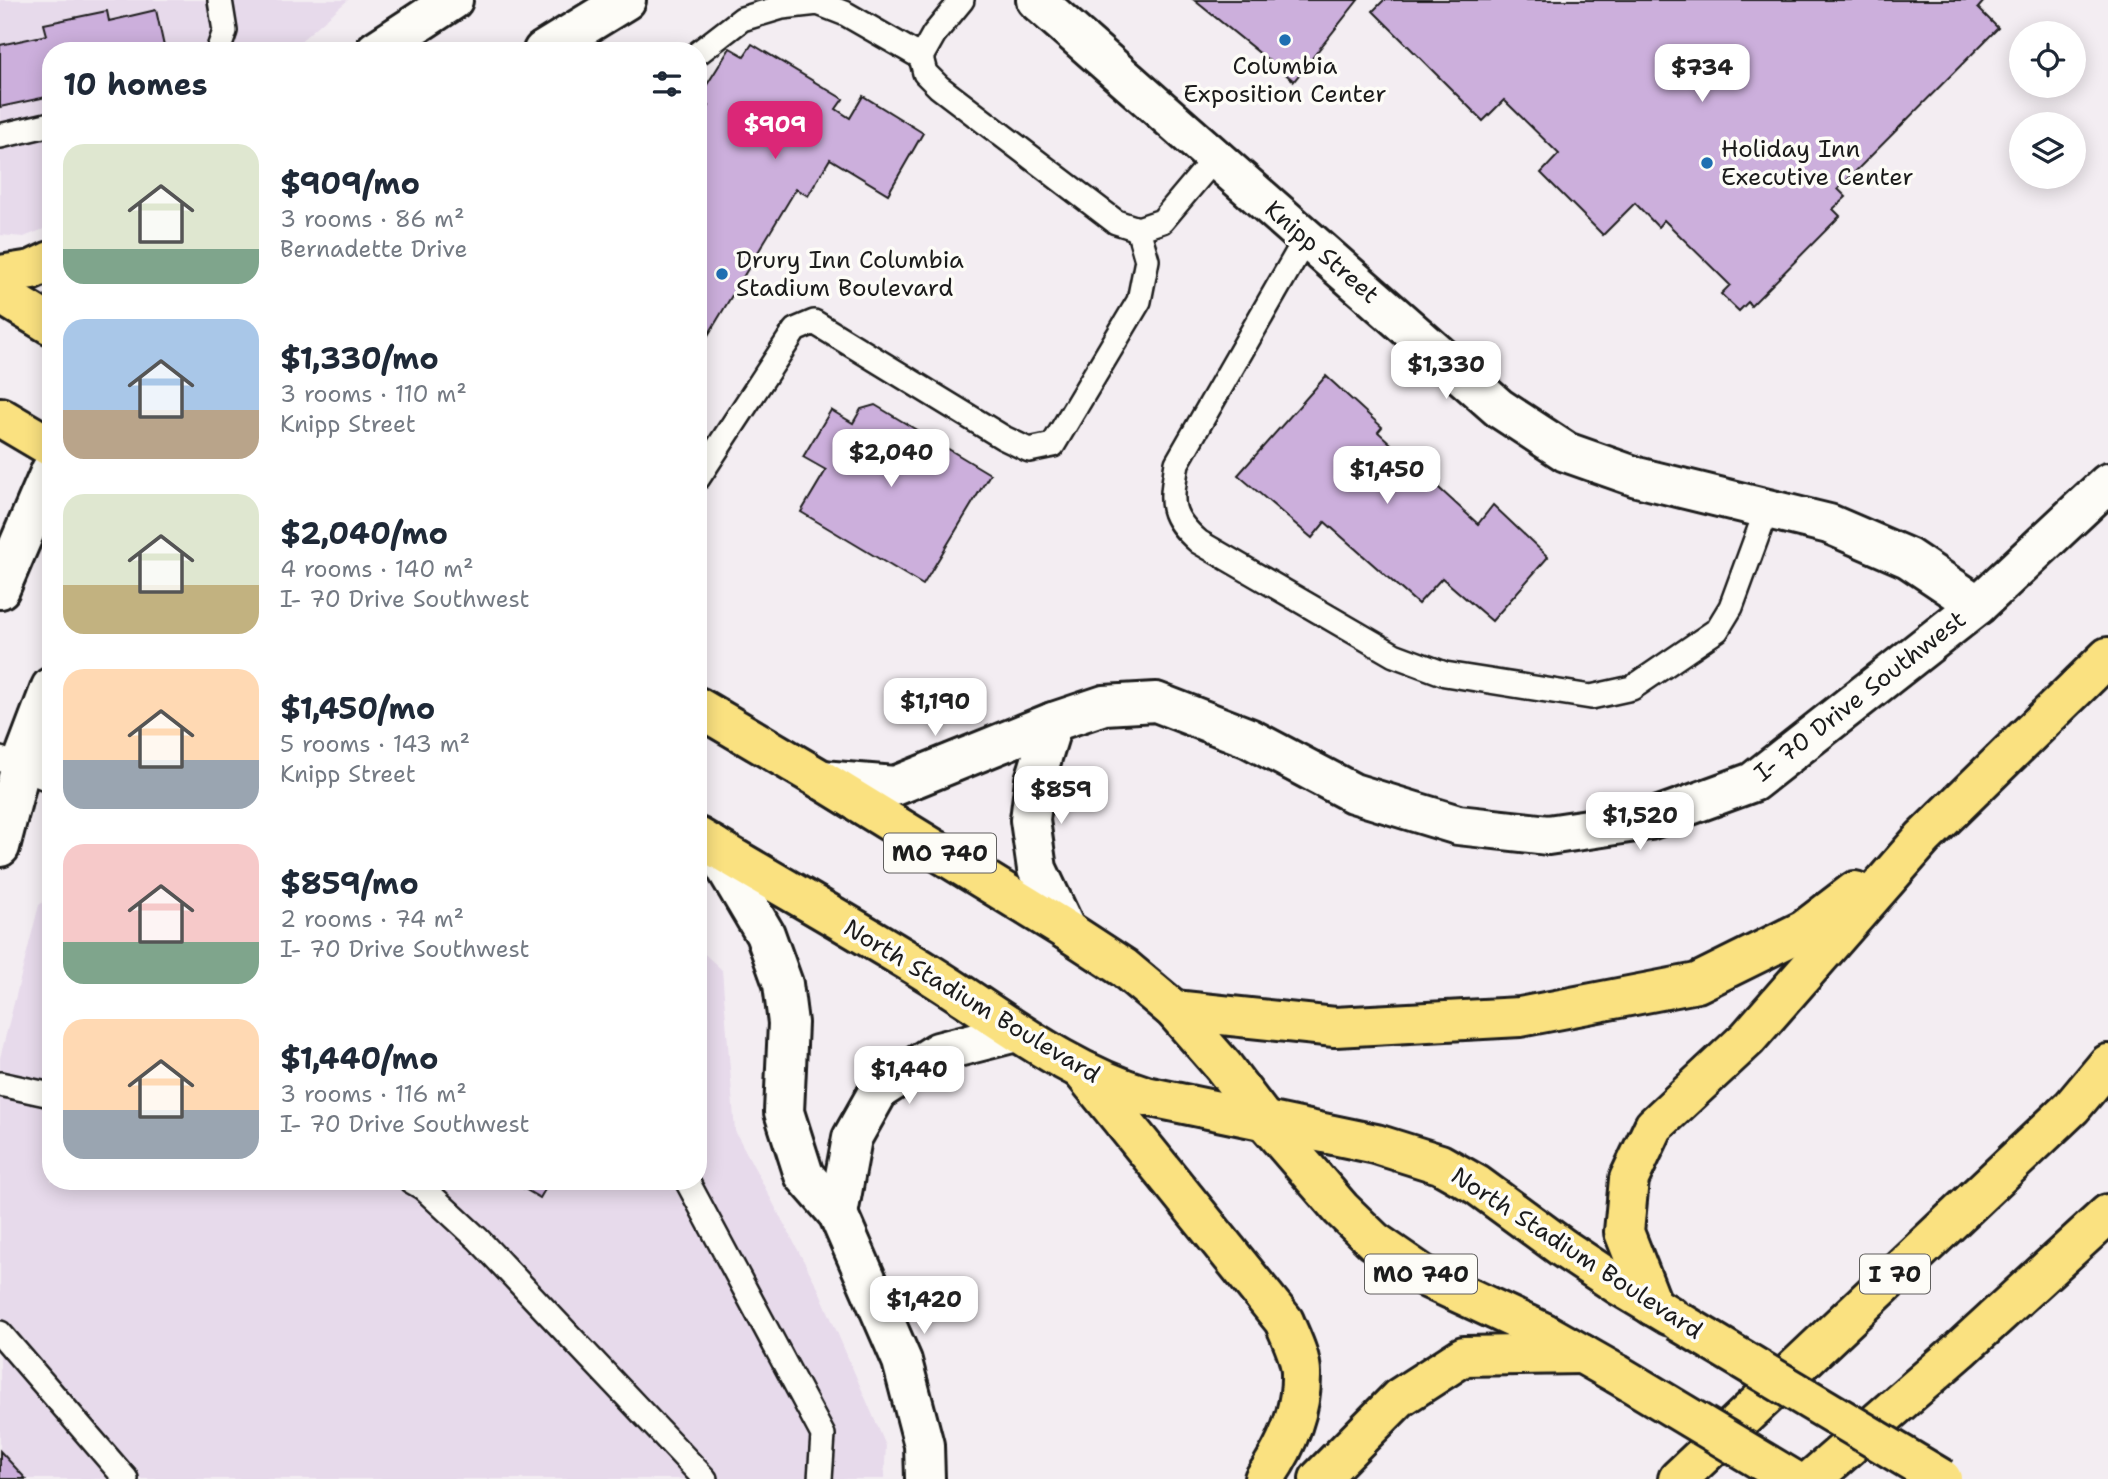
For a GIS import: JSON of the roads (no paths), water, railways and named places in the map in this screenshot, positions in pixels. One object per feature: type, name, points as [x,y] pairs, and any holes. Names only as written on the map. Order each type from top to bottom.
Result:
[{"type":"main road","points":[[0,275],[32,270],[42,265]]},
{"type":"main road","points":[[0,295],[42,320]]},
{"type":"main road","points":[[0,417],[42,442]]},
{"type":"main road","points":[[1666,1313],[1624,1232],[1629,1179],[1654,1126],[1747,1039],[1923,838],[2108,657]]},
{"type":"main road","name":"MO 740","points":[[707,713],[822,780],[1124,968],[1174,1010],[1341,1209],[1374,1241],[1399,1259],[1429,1279],[1515,1318],[1582,1354],[1792,1479]]},
{"type":"main road","points":[[1174,1010],[1335,1027],[1520,1017],[1697,983],[1804,930],[1923,838]]},
{"type":"main road","name":"North Stadium Boulevard","points":[[707,842],[929,974],[1016,1032],[1083,1072],[1114,1086],[1189,1106],[1264,1119],[1376,1144],[1440,1164],[1477,1185],[1563,1248],[1666,1313],[1942,1479]]},
{"type":"main road","name":"I 70","points":[[1678,1479],[2072,1107],[2108,1064]]},
{"type":"main road","points":[[1083,1072],[1284,1321],[1301,1371],[1295,1420],[1275,1464],[1264,1479]]},
{"type":"main road","points":[[1812,1479],[1960,1350],[2108,1214]]},
{"type":"main road","points":[[1319,1479],[1399,1398],[1464,1356],[1582,1354]]},
{"type":"street","points":[[389,42],[453,0]]},
{"type":"street","points":[[558,42],[626,0]]},
{"type":"street","name":"Knipp Street","points":[[1036,0],[1499,408],[1566,452],[1637,477],[1829,524],[1908,558],[1978,605]]},
{"type":"street","name":"I- 70 Drive Southwest","points":[[822,780],[895,786],[1053,722],[1104,705],[1156,702],[1249,738],[1353,793],[1458,825],[1548,835],[1649,820],[1752,782],[1978,605],[2108,482]]},
{"type":"street","points":[[0,589],[42,491]]},
{"type":"street","points":[[0,847],[42,714]]},
{"type":"street","points":[[1053,722],[1035,780],[1030,820],[1037,869],[1066,930]]},
{"type":"street","points":[[707,843],[765,934],[783,984],[788,1023],[785,1112],[804,1175],[838,1214],[902,1361],[924,1445],[925,1479]]},
{"type":"street","points":[[838,1214],[852,1138],[879,1090],[939,1052],[1016,1032]]},
{"type":"lane","points":[[220,0],[225,32],[221,42]]},
{"type":"lane","points":[[962,0],[934,34],[921,57],[925,73],[939,87],[1116,222],[1138,229],[1161,221],[1215,158]]},
{"type":"lane","points":[[707,47],[742,19],[782,7],[818,4],[846,14],[921,57]]},
{"type":"lane","points":[[0,136],[42,126]]},
{"type":"lane","points":[[707,464],[795,330],[814,322],[1004,438],[1029,450],[1053,445],[1139,300],[1147,260],[1138,229]]},
{"type":"lane","points":[[1306,238],[1177,463],[1171,501],[1181,526],[1199,542],[1394,655],[1445,674],[1591,697],[1632,688],[1717,630],[1731,607],[1767,509]]},
{"type":"lane","points":[[0,1084],[42,1094]]},
{"type":"lane","points":[[425,1190],[478,1239],[705,1479]]},
{"type":"lane","points":[[692,1190],[823,1435],[820,1479]]},
{"type":"lane","points":[[0,1333],[126,1479]]},
{"type":"place","name":"Columbia Exposition Center","points":[[1285,40]]},
{"type":"place","name":"Holiday Inn Executive Center","points":[[1707,163]]},
{"type":"place","name":"Drury Inn Columbia Stadium Boulevard","points":[[722,274]]}]
